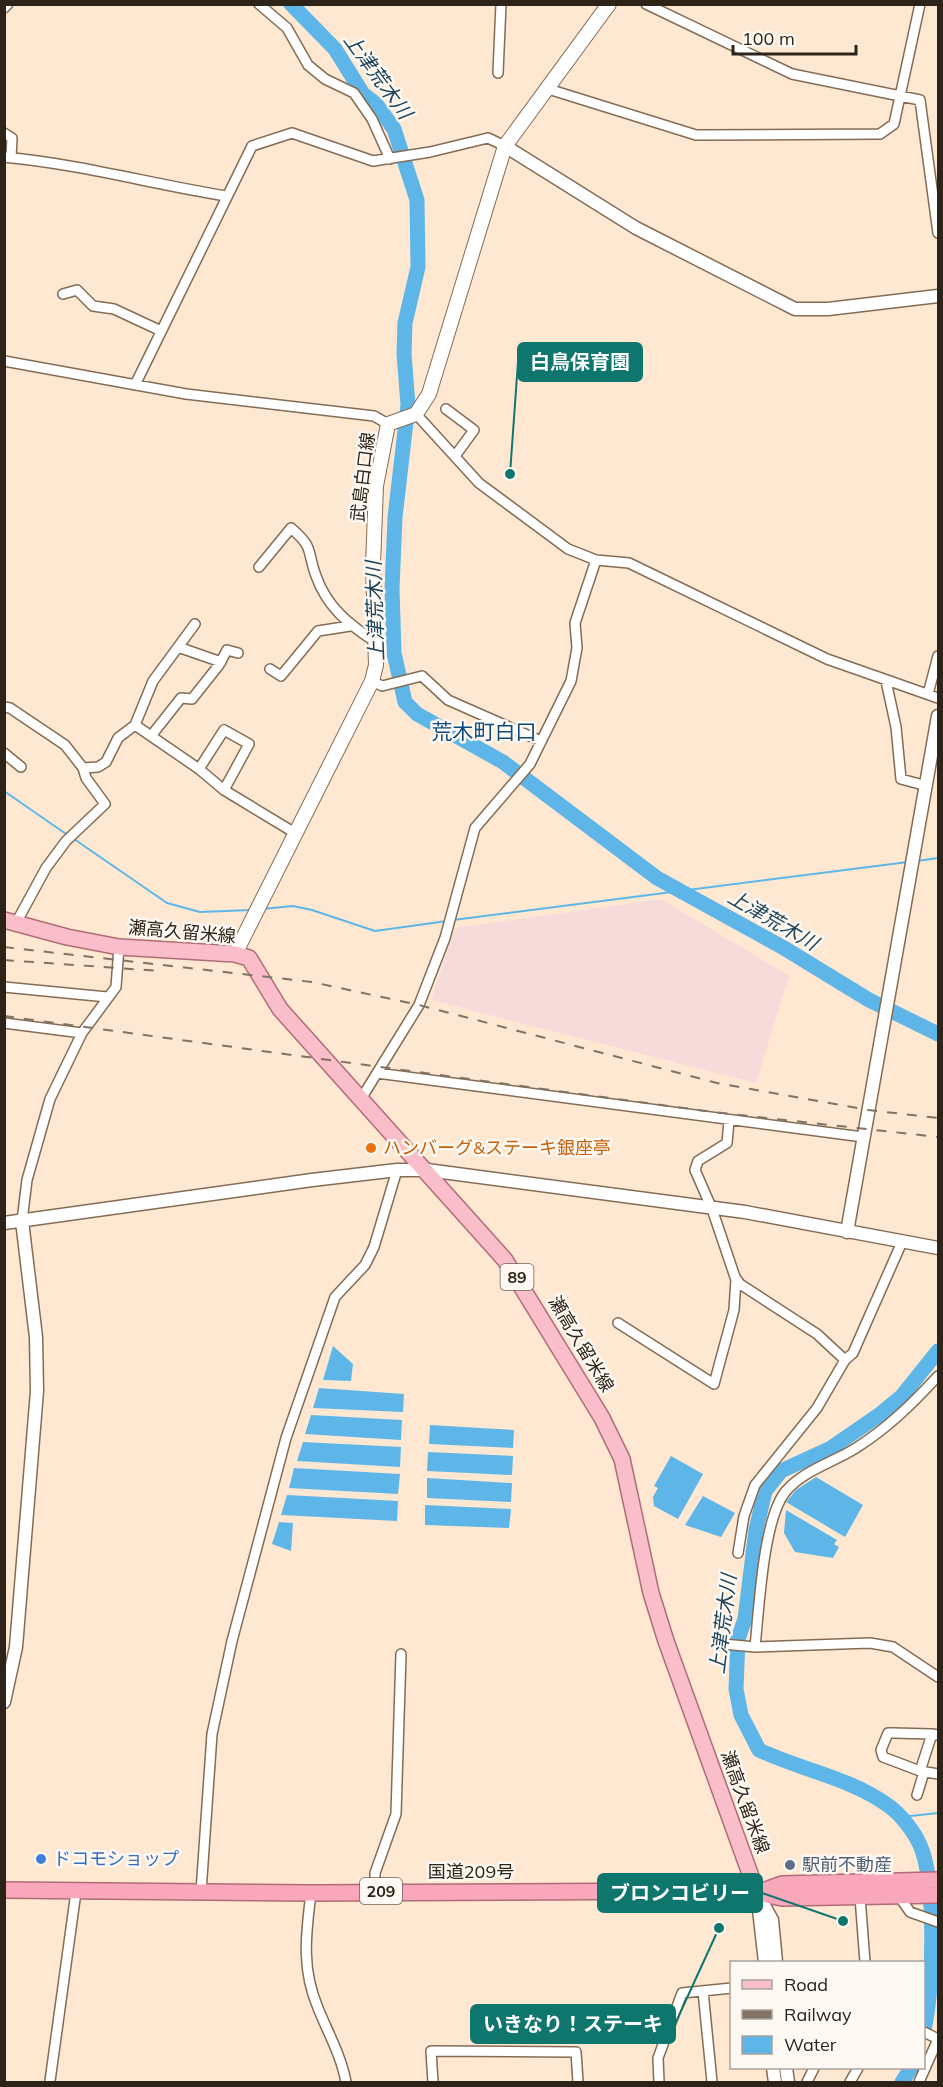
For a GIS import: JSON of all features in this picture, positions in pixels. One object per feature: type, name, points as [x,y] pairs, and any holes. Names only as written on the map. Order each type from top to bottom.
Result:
[{"type":"highway","name":"209","points":[[757,1893],[782,1898],[860,1897],[939,1880]]},
{"type":"highway","name":"209","points":[[757,1893],[782,1884],[898,1889],[939,1895]]},
{"type":"highway","name":"国道209号","points":[[4,1890],[757,1893]]},
{"type":"main road","points":[[416,414],[429,394],[505,146],[545,88],[609,4]]},
{"type":"main road","name":"武島白口線","points":[[235,954],[295,833],[377,683],[373,565],[376,486],[391,422],[416,414]]},
{"type":"main road","name":"瀬高久留米線","points":[[10,922],[75,939],[119,947],[235,954],[249,958],[275,1003],[506,1260],[602,1418],[622,1459],[651,1593],[757,1893]]},
{"type":"street","points":[[4,8],[8,4]]},
{"type":"street","points":[[259,4],[287,28],[308,65],[325,79],[354,93],[372,119],[393,159]]},
{"type":"street","points":[[498,73],[501,4]]},
{"type":"street","points":[[646,4],[792,74],[920,100],[939,233]]},
{"type":"street","points":[[545,88],[696,135],[880,134],[894,124],[920,4]]},
{"type":"street","points":[[4,134],[12,138],[8,158],[65,164],[162,186],[226,196]]},
{"type":"street","points":[[135,384],[159,330],[198,260],[226,196],[252,146],[292,134],[373,161],[393,159],[488,138],[505,146],[636,228],[795,309],[828,309],[939,296]]},
{"type":"street","points":[[63,294],[77,290],[93,306],[114,309],[159,330]]},
{"type":"street","points":[[4,361],[186,394],[374,416],[391,422]]},
{"type":"street","points":[[446,409],[478,433],[454,456]]},
{"type":"street","points":[[416,414],[479,483],[568,549],[596,560],[629,563],[826,659],[939,698]]},
{"type":"street","points":[[259,567],[291,528],[308,543],[316,576],[324,595],[350,626],[376,642]]},
{"type":"street","points":[[362,1099],[419,1005],[445,938],[475,828],[530,764],[571,681],[577,648],[575,623],[596,560]]},
{"type":"street","points":[[83,768],[98,767],[106,762],[118,738],[135,725],[153,681],[195,624]]},
{"type":"street","points":[[270,669],[281,676],[318,631],[350,626]]},
{"type":"street","points":[[178,647],[221,662]]},
{"type":"street","points":[[151,736],[181,699],[192,699],[221,662],[227,650],[238,653]]},
{"type":"street","points":[[928,693],[939,656]]},
{"type":"street","points":[[377,683],[422,676],[448,700],[541,741]]},
{"type":"street","points":[[886,681],[896,727],[901,779],[927,786]]},
{"type":"street","points":[[4,707],[10,708],[65,745],[83,768],[86,778],[105,804],[66,841],[10,922]]},
{"type":"street","points":[[847,1232],[939,716]]},
{"type":"street","points":[[135,725],[199,769],[224,790],[295,833]]},
{"type":"street","points":[[199,769],[224,730],[249,744],[224,790]]},
{"type":"street","points":[[4,753],[21,767]]},
{"type":"street","points":[[4,1702],[11,1683],[18,1637],[37,1391],[36,1337],[22,1221],[27,1179],[47,1108],[82,1033],[116,987],[119,947]]},
{"type":"street","points":[[4,987],[107,997]]},
{"type":"street","points":[[4,1023],[82,1033]]},
{"type":"street","points":[[377,1073],[863,1137]]},
{"type":"street","points":[[618,1323],[714,1384],[734,1310],[736,1279],[695,1165],[727,1143],[729,1121]]},
{"type":"street","points":[[201,1892],[212,1734],[232,1641],[286,1438],[335,1297],[365,1264],[374,1247],[397,1170]]},
{"type":"street","points":[[4,1223],[397,1170],[427,1170],[711,1207],[939,1248]]},
{"type":"street","points":[[738,1553],[744,1516],[755,1485],[817,1408],[845,1360],[853,1353],[902,1242]]},
{"type":"street","points":[[736,1279],[817,1334],[845,1360]]},
{"type":"street","points":[[754,1647],[765,1559],[776,1509],[786,1491],[809,1473],[855,1448],[903,1415],[939,1376]]},
{"type":"street","points":[[723,1644],[754,1647],[870,1643],[892,1647],[939,1677]]},
{"type":"street","points":[[375,1891],[375,1873],[396,1814],[401,1654]]},
{"type":"street","points":[[917,1795],[922,1771],[935,1734],[888,1733],[881,1750],[883,1758],[922,1771],[939,1774]]},
{"type":"street","points":[[898,1889],[910,1912],[939,1922]]},
{"type":"street","points":[[50,2081],[76,1892]]},
{"type":"street","points":[[311,1893],[304,1950],[310,1986],[342,2064],[346,2082]]},
{"type":"street","points":[[757,1893],[765,1961]]},
{"type":"street","points":[[757,1893],[772,1920],[776,1961]]},
{"type":"street","points":[[860,1897],[862,1953],[865,1961]]},
{"type":"street","points":[[659,2082],[658,2058],[682,1993],[730,1988]]},
{"type":"street","points":[[703,1991],[712,2082]]},
{"type":"street","points":[[925,2068],[938,2039]]},
{"type":"street","points":[[433,2082],[431,2051],[576,2052],[578,2082]]},
{"type":"shaded area","points":[[661,899],[789,976],[756,1083],[431,1000],[455,928]]},
{"type":"water","points":[[333,1346],[353,1364],[351,1381],[323,1380]]},
{"type":"water","points":[[319,1388],[404,1394],[403,1412],[313,1408]]},
{"type":"water","points":[[311,1415],[402,1420],[401,1440],[305,1434]]},
{"type":"water","points":[[430,1425],[514,1430],[513,1448],[429,1444]]},
{"type":"water","points":[[303,1442],[401,1447],[400,1467],[297,1461]]},
{"type":"water","points":[[428,1452],[513,1456],[512,1475],[427,1471]]},
{"type":"water","points":[[671,1456],[703,1474],[678,1519],[654,1506],[653,1497],[658,1488],[654,1486]]},
{"type":"water","points":[[294,1468],[400,1474],[398,1494],[289,1488]]},
{"type":"water","points":[[816,1477],[863,1505],[845,1537],[786,1502],[796,1490]]},
{"type":"water","points":[[427,1478],[512,1483],[511,1502],[427,1498]]},
{"type":"water","points":[[287,1495],[398,1501],[397,1521],[281,1515]]},
{"type":"water","points":[[703,1496],[735,1513],[721,1537],[685,1525]]},
{"type":"water","points":[[425,1505],[511,1509],[509,1528],[425,1525]]},
{"type":"water","points":[[786,1510],[837,1540],[834,1544],[839,1547],[833,1558],[795,1552],[784,1533]]},
{"type":"water","points":[[279,1522],[293,1523],[291,1551],[272,1544]]},
{"type":"waterway","name":"上津荒木川","points":[[291,4],[335,49],[363,94],[376,104],[394,129],[417,200],[418,267],[405,323],[404,354],[408,405],[395,517],[392,589],[394,653],[405,702],[417,714],[503,762],[657,878],[784,948],[869,1000],[938,1034]]},
{"type":"waterway","points":[[4,791],[69,836]]},
{"type":"waterway","points":[[74,839],[167,903],[200,912],[251,910]]},
{"type":"waterway","points":[[917,861],[938,858]]},
{"type":"waterway","name":"上津荒木川","points":[[453,920],[908,862]]},
{"type":"waterway","points":[[262,909],[293,906],[375,931],[447,921]]},
{"type":"waterway","name":"上津荒木川","points":[[925,2024],[930,1989],[932,1936],[929,1884],[920,1845],[898,1814],[874,1796],[842,1781],[759,1750],[741,1715],[736,1689],[738,1639],[745,1619],[756,1530],[765,1491],[781,1471],[831,1448],[879,1415],[902,1396],[938,1351]]},
{"type":"waterway","points":[[901,1817],[938,1813]]},
{"type":"waterway","name":"上津荒木川","points":[[902,2082],[910,2069]]},
{"type":"railway","points":[[4,947],[312,982],[419,1005],[717,1083],[868,1110],[938,1118]]},
{"type":"railway","points":[[4,960],[160,971]]},
{"type":"railway","points":[[4,1016],[713,1112],[938,1137]]},
{"type":"place","name":"白鳥保育園","points":[[510,474]]},
{"type":"place","name":"ハンバーグ&ステーキ銀座亭","points":[[371,1148]]},
{"type":"place","name":"ドコモショップ","points":[[41,1859]]},
{"type":"place","name":"駅前不動産","points":[[790,1865]]},
{"type":"place","name":"ブロンコビリー","points":[[843,1921]]},
{"type":"place","name":"いきなり！ステーキ","points":[[719,1928]]},
{"type":"district","name":"荒木町白口","points":[[484,732]]}]
